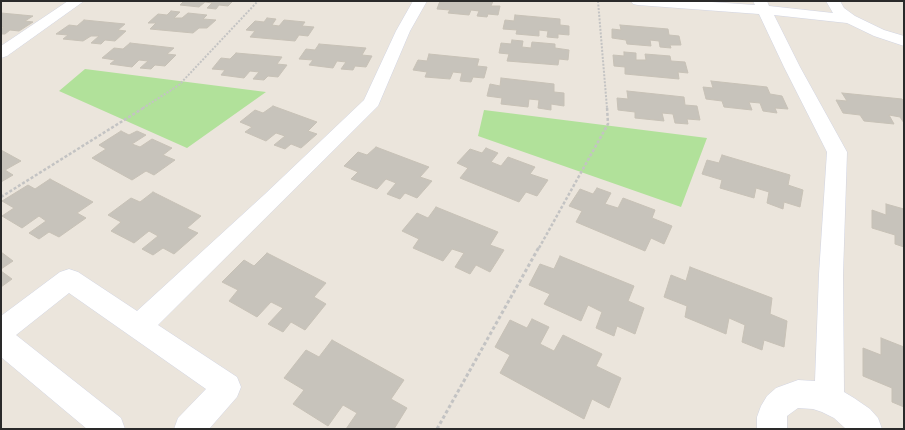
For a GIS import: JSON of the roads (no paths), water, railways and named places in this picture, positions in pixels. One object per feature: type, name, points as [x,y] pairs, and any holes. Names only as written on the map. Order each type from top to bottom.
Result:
[{"type":"street","points":[[1,53],[77,1]]},
{"type":"street","points":[[138,327],[273,199],[372,102],[403,31],[420,1]]},
{"type":"street","points":[[638,1],[762,6],[850,19]]},
{"type":"street","points":[[833,1],[839,11],[850,19],[904,48]]},
{"type":"street","points":[[762,6],[836,152],[831,274],[829,400]]},
{"type":"street","points":[[879,34],[904,41]]},
{"type":"street","points":[[1,331],[69,279],[227,388],[189,429]]},
{"type":"street","points":[[1,340],[110,429]]},
{"type":"street","points":[[772,429],[772,417],[777,406],[786,398],[798,394],[813,395],[829,400],[844,408],[859,420],[867,429]]}]
